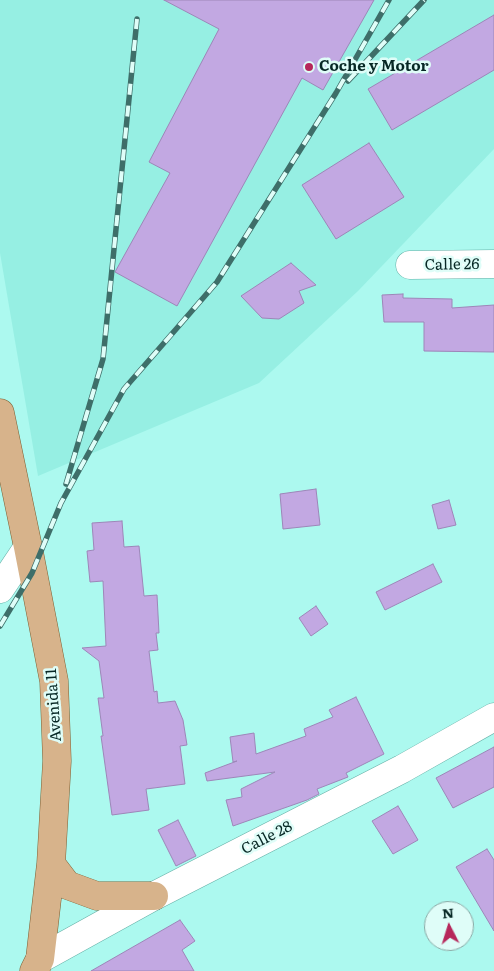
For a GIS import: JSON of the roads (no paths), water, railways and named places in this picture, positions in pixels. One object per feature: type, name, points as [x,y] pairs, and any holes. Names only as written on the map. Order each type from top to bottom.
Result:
[{"type":"main road","name":"Avenida 11","points":[[0,413],[54,681],[57,761],[51,864],[37,965]]},
{"type":"main road","points":[[51,864],[67,885],[97,896],[154,896]]},
{"type":"street","name":"Calle 26","points":[[410,265],[494,264]]},
{"type":"street","points":[[0,589],[28,548]]},
{"type":"street","name":"Calle 28","points":[[37,965],[154,896],[402,769],[494,717]]},
{"type":"railway","points":[[0,626],[32,573],[61,503],[124,389],[217,282],[336,93],[389,0]]},
{"type":"railway","points":[[348,81],[424,0]]},
{"type":"railway","points":[[66,484],[103,359],[137,19]]},
{"type":"place","name":"Coche y Motor","points":[[309,67]]}]
